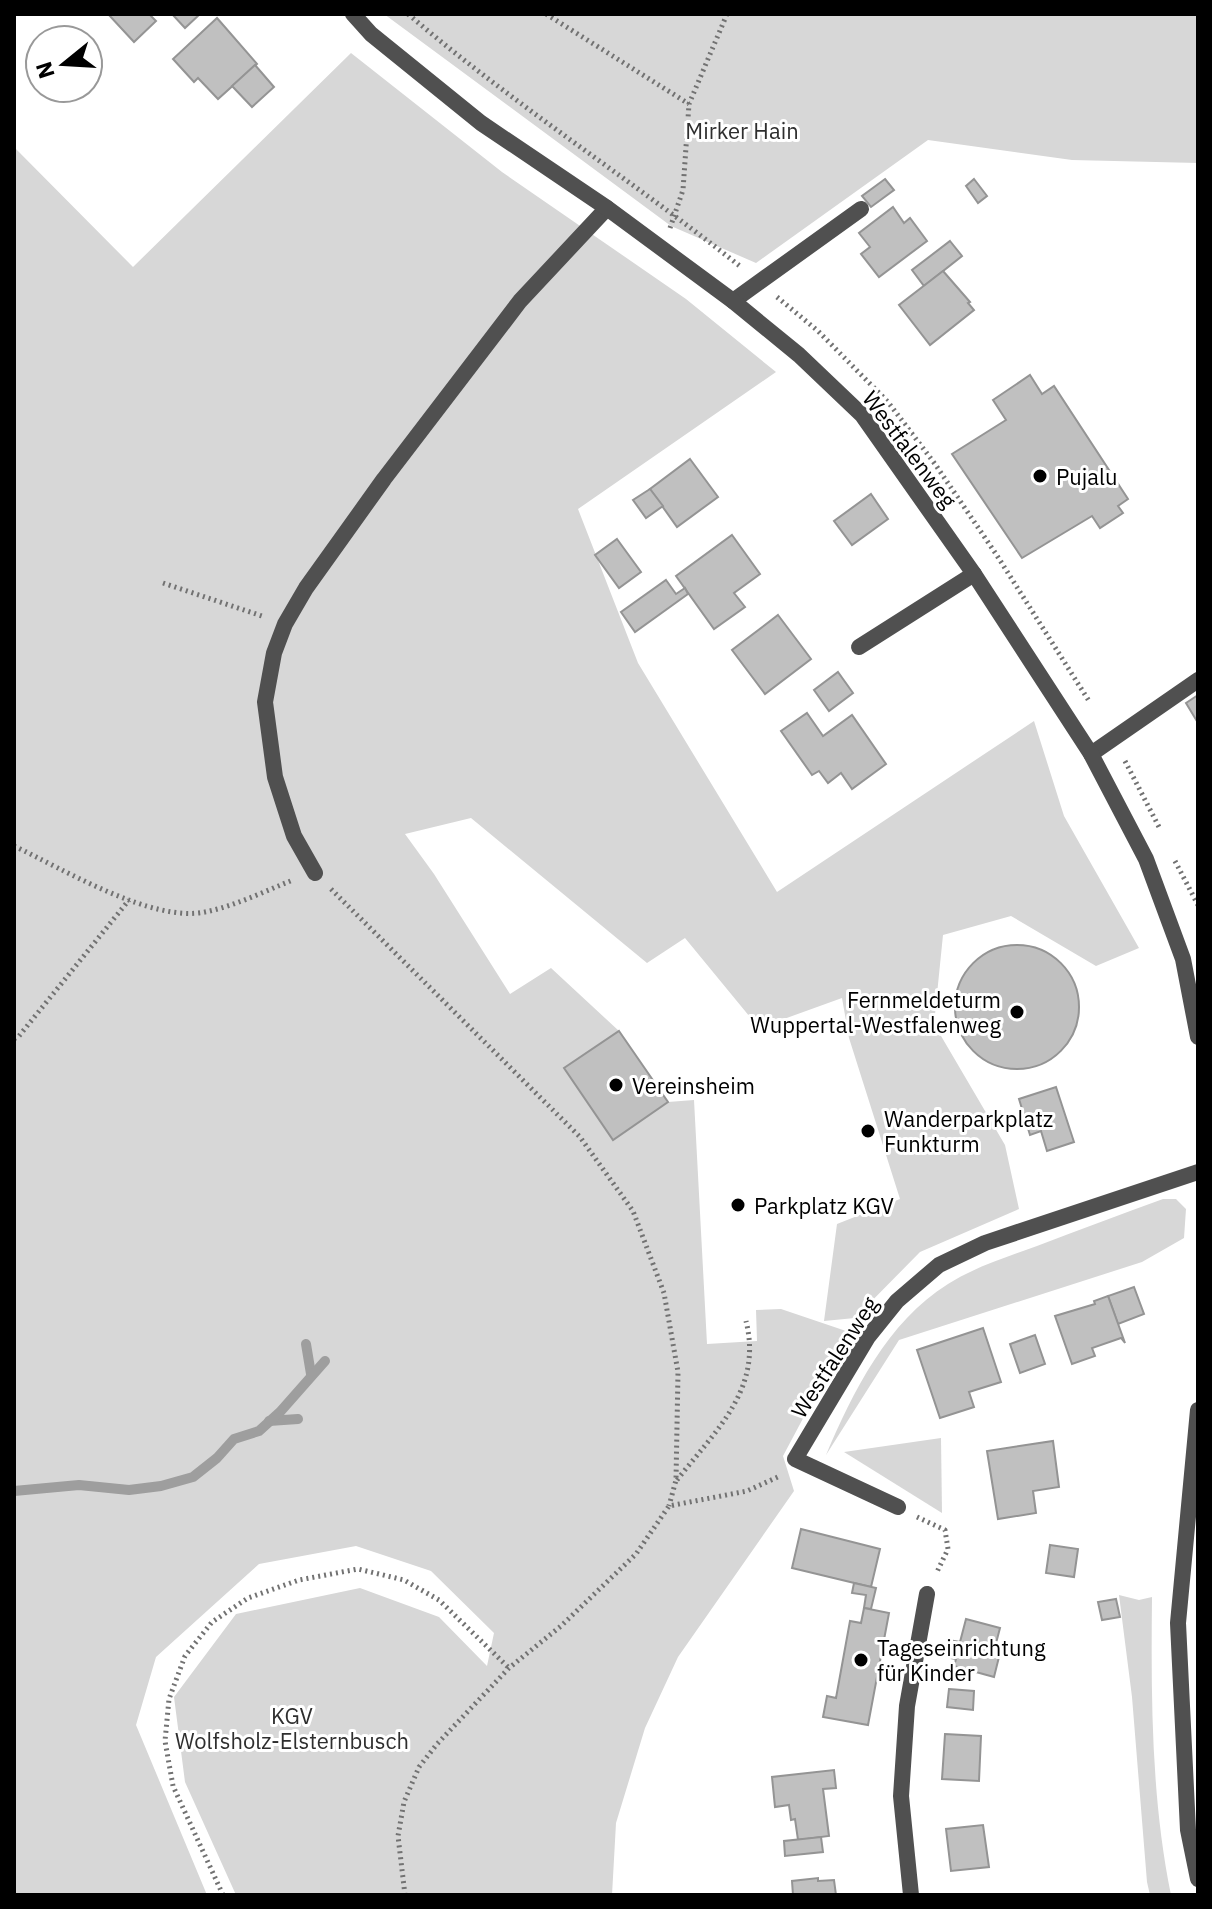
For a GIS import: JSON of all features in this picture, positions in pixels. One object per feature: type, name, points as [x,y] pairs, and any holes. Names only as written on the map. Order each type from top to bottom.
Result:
[{"type":"street","name":"Westfalenweg","points":[[353,14],[371,34],[481,123],[607,208],[733,301],[799,355],[862,415],[974,574],[1091,754],[1146,859],[1183,959],[1198,1037]]},
{"type":"street","points":[[315,873],[294,836],[275,777],[265,702],[274,653],[285,624],[306,588],[384,479],[520,301],[607,208]]},
{"type":"street","points":[[733,301],[861,209]]},
{"type":"street","points":[[859,647],[974,574]]},
{"type":"street","points":[[1091,754],[1198,680]]},
{"type":"street","name":"Westfalenweg","points":[[795,1459],[868,1337],[897,1301],[939,1265],[985,1243],[1198,1172]]},
{"type":"street","points":[[1198,1410],[1178,1623],[1188,1830],[1198,1879]]},
{"type":"street","points":[[795,1459],[898,1507]]},
{"type":"street","points":[[911,1895],[901,1796],[907,1706],[927,1594]]},
{"type":"path","points":[[408,14],[499,86],[676,215]]},
{"type":"path","points":[[546,14],[689,104]]},
{"type":"path","points":[[662,248],[683,190],[689,104],[727,14]]},
{"type":"path","points":[[163,583],[285,624]]},
{"type":"path","points":[[14,846],[129,900],[181,915],[206,912],[315,873],[580,1137],[633,1211],[664,1293],[678,1372],[676,1480],[669,1506],[636,1554],[561,1626],[509,1668],[419,1767],[404,1802],[398,1836],[405,1895]]},
{"type":"path","points":[[1180,872],[1198,905]]},
{"type":"path","points":[[14,1039],[129,900]]},
{"type":"path","points":[[676,1480],[738,1400],[748,1375],[751,1342],[746,1321]]},
{"type":"path","points":[[669,1506],[747,1491],[778,1478],[795,1459]]},
{"type":"path","points":[[898,1507],[945,1530],[948,1549],[927,1594]]},
{"type":"path","points":[[223,1895],[173,1786],[165,1741],[169,1699],[185,1656],[212,1622],[248,1598],[299,1580],[358,1569],[404,1580],[439,1600],[509,1668]]},
{"type":"green space","name":"Mirker Hain","points":[[384,14],[1198,14],[1198,163],[1072,160],[928,140],[756,263],[671,226]]},
{"type":"green space","name":"KGV Wolfsholz-Elsternbusch","points":[[351,53],[502,172],[686,299],[776,372],[578,509],[638,663],[777,892],[1034,721],[1064,816],[1139,948],[1096,966],[1011,916],[943,935],[934,1024],[1005,1145],[1019,1209],[920,1252],[855,1318],[824,1321],[837,1224],[900,1199],[849,1038],[842,998],[759,1028],[685,938],[647,963],[471,818],[405,834],[510,994],[551,968],[619,1031],[564,1068],[612,1139],[668,1102],[694,1100],[707,1344],[757,1341],[756,1310],[781,1309],[849,1332],[783,1456],[794,1491],[678,1657],[645,1728],[616,1823],[612,1895],[236,1895],[185,1782],[174,1697],[236,1614],[360,1588],[439,1617],[487,1666],[494,1633],[431,1571],[356,1546],[259,1564],[156,1657],[136,1725],[207,1895],[14,1895],[14,147],[133,267]]},
{"type":"green space","points":[[1163,1199],[1176,1199],[1186,1209],[1184,1238],[1142,1262],[899,1340],[826,1455],[874,1360],[907,1318],[926,1300],[980,1267]]},
{"type":"green space","points":[[941,1438],[942,1513],[844,1452]]},
{"type":"green space","points":[[1119,1595],[1139,1600],[1152,1597],[1156,1784],[1171,1895],[1150,1895],[1147,1882],[1132,1697]]},
{"type":"building","points":[[108,14],[149,14],[156,21],[134,42]]},
{"type":"building","points":[[172,14],[200,14],[185,28]]},
{"type":"building","points":[[217,18],[257,64],[218,99],[198,78],[194,82],[173,59]]},
{"type":"building","points":[[255,65],[274,87],[252,107],[232,86]]},
{"type":"building","points":[[885,179],[894,190],[871,207],[862,196]]},
{"type":"building","points":[[974,179],[987,196],[978,203],[966,186]]},
{"type":"building","points":[[893,207],[904,223],[910,218],[927,241],[879,277],[861,254],[870,247],[859,233]]},
{"type":"building","points":[[950,241],[962,256],[924,286],[912,270]]},
{"type":"building","points":[[943,271],[974,310],[930,345],[899,305]]},
{"type":"building","name":"Pujalu","points":[[1030,375],[1042,394],[1054,386],[1128,499],[1118,506],[1123,513],[1100,528],[1092,516],[1022,558],[952,454],[1006,420],[993,400]]},
{"type":"building","points":[[690,459],[718,497],[677,527],[650,489]]},
{"type":"building","points":[[650,489],[663,506],[646,518],[633,500]]},
{"type":"building","points":[[871,494],[888,519],[852,545],[834,521]]},
{"type":"building","points":[[732,535],[760,574],[734,593],[745,607],[714,629],[676,576]]},
{"type":"building","points":[[617,539],[641,572],[619,588],[595,555]]},
{"type":"building","points":[[666,580],[676,594],[685,588],[688,594],[635,632],[621,612]]},
{"type":"building","points":[[778,615],[811,659],[765,694],[732,650]]},
{"type":"building","points":[[838,672],[853,693],[829,711],[814,690]]},
{"type":"building","points":[[1198,695],[1198,723],[1186,703]]},
{"type":"building","points":[[807,713],[823,736],[852,715],[886,764],[852,789],[841,773],[828,783],[819,771],[812,775],[781,731]]},
{"type":"building","name":"Fernmeldeturm Wuppertal-Westfalenweg","points":[[1017,945],[1041,950],[1061,963],[1074,983],[1079,1007],[1074,1031],[1061,1051],[1041,1064],[1017,1069],[993,1064],[973,1051],[960,1031],[955,1007],[960,983],[973,963],[993,950]]},
{"type":"building","name":"Vereinsheim","points":[[619,1031],[668,1102],[613,1140],[564,1068]]},
{"type":"building","points":[[1056,1087],[1074,1142],[1047,1151],[1041,1131],[1030,1135],[1019,1099]]},
{"type":"building","points":[[1134,1287],[1144,1314],[1118,1324],[1108,1296]]},
{"type":"building","points":[[1108,1296],[1125,1343],[1121,1338],[1092,1348],[1095,1356],[1072,1364],[1055,1316],[1095,1304],[1094,1301]]},
{"type":"building","points":[[983,1328],[1001,1382],[969,1392],[974,1407],[940,1418],[917,1350]]},
{"type":"building","points":[[1035,1335],[1045,1364],[1020,1373],[1010,1344]]},
{"type":"building","points":[[1053,1441],[1059,1487],[1033,1491],[1036,1513],[998,1519],[987,1451]]},
{"type":"building","points":[[801,1529],[880,1549],[871,1587],[792,1568]]},
{"type":"building","points":[[1050,1545],[1078,1549],[1074,1577],[1046,1573]]},
{"type":"building","points":[[854,1583],[876,1588],[871,1609],[864,1608],[866,1595],[852,1593]]},
{"type":"building","points":[[1116,1599],[1120,1617],[1102,1620],[1098,1602]]},
{"type":"building","name":"Tageseinrichtung für Kinder","points":[[864,1608],[889,1613],[868,1725],[823,1717],[827,1696],[836,1698],[850,1621],[861,1623]]},
{"type":"building","points":[[966,1619],[1000,1628],[994,1651],[1000,1653],[994,1677],[954,1666],[956,1659],[950,1658],[954,1641],[960,1642]]},
{"type":"building","points":[[949,1689],[974,1691],[973,1710],[947,1707]]},
{"type":"building","points":[[945,1734],[981,1736],[979,1781],[942,1779]]},
{"type":"building","points":[[834,1770],[836,1788],[823,1789],[829,1836],[798,1840],[789,1805],[775,1807],[772,1777]]},
{"type":"building","points":[[983,1825],[989,1867],[951,1871],[946,1829]]},
{"type":"building","points":[[821,1837],[823,1852],[785,1856],[784,1841]]},
{"type":"building","points":[[818,1878],[818,1881],[834,1880],[836,1895],[793,1895],[792,1881]]},
{"type":"waterway","points":[[306,1344],[311,1374]]},
{"type":"waterway","points":[[14,1491],[79,1485],[129,1490],[161,1486],[193,1477],[234,1439],[259,1431],[325,1361]]},
{"type":"waterway","points":[[269,1421],[298,1419]]},
{"type":"place","name":"Pujalu","points":[[1040,476]]},
{"type":"place","name":"Fernmeldeturm Wuppertal-Westfalenweg","points":[[1017,1012]]},
{"type":"place","name":"Vereinsheim","points":[[616,1085]]},
{"type":"place","name":"Wanderparkplatz Funkturm","points":[[868,1131]]},
{"type":"place","name":"Parkplatz KGV","points":[[738,1205]]},
{"type":"place","name":"Tageseinrichtung für Kinder","points":[[861,1660]]}]
